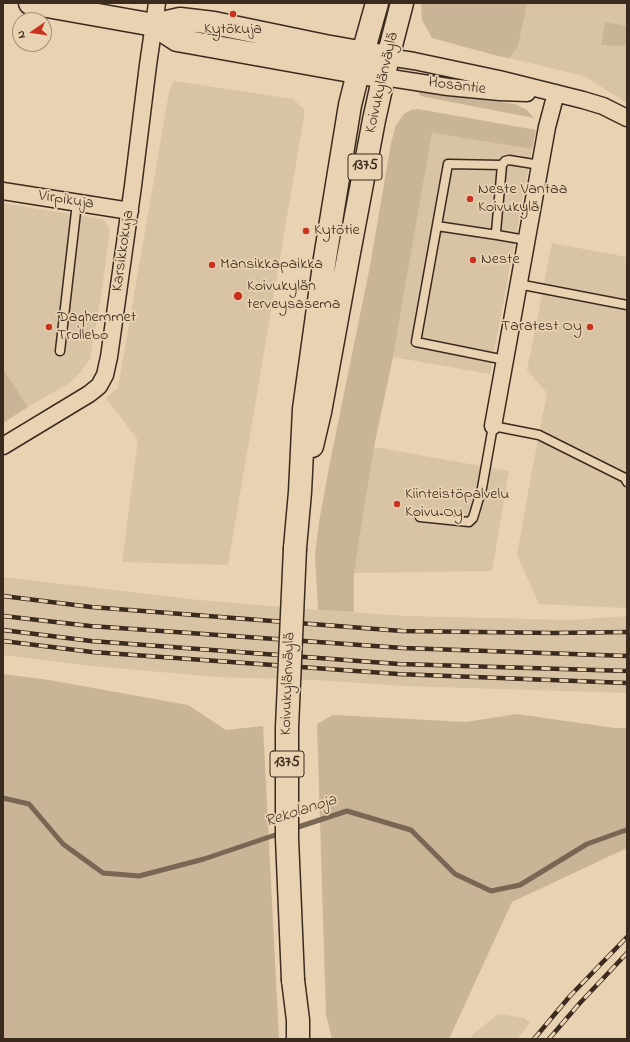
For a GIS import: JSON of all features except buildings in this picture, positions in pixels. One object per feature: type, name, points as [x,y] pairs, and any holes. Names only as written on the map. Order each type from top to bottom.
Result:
[{"type":"main road","points":[[30,3],[154,25],[177,40],[360,63]]},
{"type":"main road","name":"Koivukylänväylä","points":[[300,1033],[293,980],[287,830],[287,727],[294,548],[300,492],[304,409],[324,265],[350,106],[360,63],[377,3]]},
{"type":"main road","name":"Koivukylänväylä","points":[[300,492],[320,412],[374,120],[402,3]]},
{"type":"main road","name":"Hosantie","points":[[360,63],[386,67]]},
{"type":"street","points":[[154,25],[157,3]]},
{"type":"street","name":"Karsikkokuja","points":[[3,446],[89,394],[99,386],[105,376],[109,358],[130,211],[154,25]]},
{"type":"street","name":"Hosantie","points":[[386,67],[448,87],[500,92],[556,93],[603,106],[627,118]]},
{"type":"street","points":[[493,426],[547,127],[556,93]]},
{"type":"street","name":"Virpikuja","points":[[3,191],[130,211]]},
{"type":"lane","points":[[497,235],[496,232],[502,165],[505,161],[509,160],[540,165]]},
{"type":"lane","points":[[502,165],[448,164],[416,342],[505,360]]},
{"type":"lane","points":[[60,351],[77,203]]},
{"type":"lane","points":[[437,226],[526,240]]},
{"type":"lane","points":[[518,284],[627,305]]},
{"type":"lane","points":[[420,517],[469,522],[473,518],[482,488],[493,426],[539,435],[625,478],[627,482]]},
{"type":"shaded area","points":[[421,3],[527,3],[518,46],[509,58],[432,38],[422,20]]},
{"type":"shaded area","points":[[520,3],[627,3],[627,103],[584,76],[509,58]]},
{"type":"shaded area","points":[[605,22],[627,26],[627,45],[601,45]]},
{"type":"shaded area","points":[[174,81],[293,99],[305,110],[228,565],[122,562],[138,440],[106,398],[118,388],[169,92]]},
{"type":"shaded area","points":[[419,90],[515,104],[527,110],[534,118],[425,97],[419,94]]},
{"type":"shaded area","points":[[418,109],[536,130],[532,149],[432,133],[393,357],[374,447],[354,573],[354,612],[318,610],[315,554],[319,522],[370,266],[391,143],[396,125],[404,114],[411,110]]},
{"type":"shaded area","points":[[432,133],[532,149],[490,374],[393,357]]},
{"type":"shaded area","name":"Daghemmet Trollebo","points":[[3,203],[103,219],[110,230],[101,296],[90,359],[80,373],[68,384],[28,407],[3,369]]},
{"type":"shaded area","points":[[552,243],[627,257],[627,608],[539,604],[517,555],[547,393],[527,370]]},
{"type":"shaded area","points":[[3,369],[28,407],[3,423]]},
{"type":"shaded area","points":[[374,447],[509,471],[492,571],[354,573]]},
{"type":"shaded area","points":[[3,577],[199,600],[406,616],[571,620],[627,616],[627,693],[404,686],[316,680],[218,677],[91,666],[3,655]]},
{"type":"shaded area","points":[[3,674],[49,680],[188,705],[226,730],[263,726],[279,1039],[3,1039]]},
{"type":"shaded area","points":[[517,714],[615,728],[627,728],[627,848],[512,902],[449,1039],[332,1039],[326,1015],[317,724],[333,715],[466,722]]},
{"type":"shaded area","points":[[498,1014],[524,1018],[530,1023],[517,1039],[470,1039],[472,1035]]},
{"type":"waterway","name":"Rekolanoja","points":[[3,798],[29,804],[63,844],[103,873],[139,876],[204,859],[281,833]]},
{"type":"waterway","name":"Rekolanoja","points":[[292,829],[347,811],[411,830],[455,874],[491,891],[520,885],[587,844],[626,830],[627,831]]},
{"type":"railway","points":[[3,596],[91,607],[402,631],[554,633],[627,632]]},
{"type":"railway","points":[[3,616],[90,626],[403,648],[627,656]]},
{"type":"railway","points":[[3,630],[91,641],[399,664],[627,671]]},
{"type":"railway","points":[[3,641],[92,652],[398,674],[627,683]]},
{"type":"railway","points":[[534,1039],[570,996],[627,937]]},
{"type":"railway","points":[[549,1039],[579,1004],[627,953]]},
{"type":"place","name":"Kytökuja","points":[[233,14]]},
{"type":"place","name":"Neste Vantaa Koivukylä","points":[[470,199]]},
{"type":"place","name":"Kytötie","points":[[306,231]]},
{"type":"place","name":"Neste","points":[[473,260]]},
{"type":"place","name":"Mansikkapaikka","points":[[212,265]]},
{"type":"place","name":"Koivukylän terveysasema","points":[[238,296]]},
{"type":"place","name":"Daghemmet Trollebo","points":[[49,327]]},
{"type":"place","name":"Taratest Oy","points":[[590,327]]},
{"type":"place","name":"Kiinteistöpalvelu Koivu Oy","points":[[397,504]]}]
